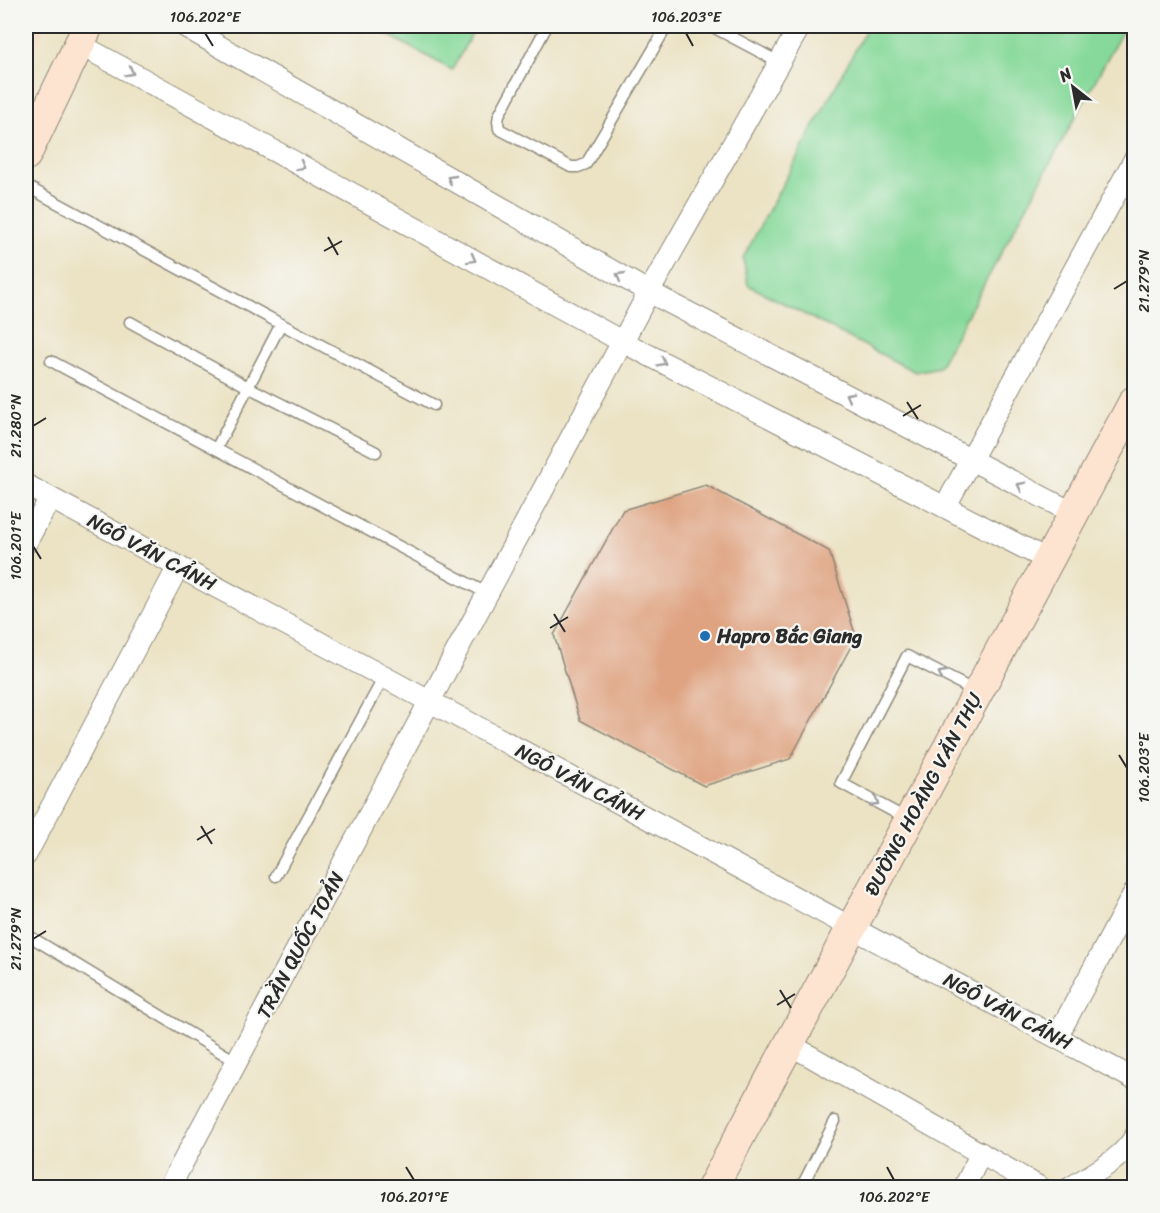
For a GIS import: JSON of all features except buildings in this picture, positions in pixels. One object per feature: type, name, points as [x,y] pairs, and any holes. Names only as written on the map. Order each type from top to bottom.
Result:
[{"type":"street","points":[[184,26],[649,292],[1073,513]]},
{"type":"street","name":"TRẦN QUỐC TOẢN","points":[[169,1188],[649,292],[800,26]]},
{"type":"street","points":[[26,153],[83,35],[623,342],[1048,560]]},
{"type":"street","points":[[945,507],[1134,160]]},
{"type":"street","name":"ĐƯỜNG HOÀNG VĂN THỤ","points":[[712,1188],[1134,400]]},
{"type":"street","name":"NGÔ VĂN CẢNH","points":[[26,485],[1134,1078]]},
{"type":"street","points":[[26,543],[50,498]]},
{"type":"street","points":[[26,855],[178,567]]},
{"type":"street","points":[[1057,1037],[1134,893]]},
{"type":"street","points":[[789,1044],[1041,1188]]},
{"type":"street","points":[[1070,1188],[1131,1151]]},
{"type":"street","points":[[964,1188],[981,1153]]},
{"type":"lane","points":[[547,26],[499,115],[499,129],[571,167],[586,164],[667,26]]},
{"type":"lane","points":[[711,26],[779,63]]},
{"type":"lane","points":[[26,186],[434,405]]},
{"type":"lane","points":[[130,321],[248,387],[376,452]]},
{"type":"lane","points":[[216,448],[281,324]]},
{"type":"lane","points":[[51,361],[488,594]]},
{"type":"lane","points":[[909,820],[841,783],[907,656],[977,692]]},
{"type":"lane","points":[[276,876],[384,677]]},
{"type":"lane","points":[[26,934],[237,1062]]},
{"type":"lane","points":[[801,1188],[835,1121]]},
{"type":"shaded area","points":[[26,26],[45,26],[26,72]]},
{"type":"green space","points":[[372,26],[476,26],[452,70]]},
{"type":"green space","points":[[868,26],[1125,26],[939,367],[915,372],[748,285],[743,258]]},
{"type":"place","name":"Hapro Bắc Giang","points":[[705,636]]}]
